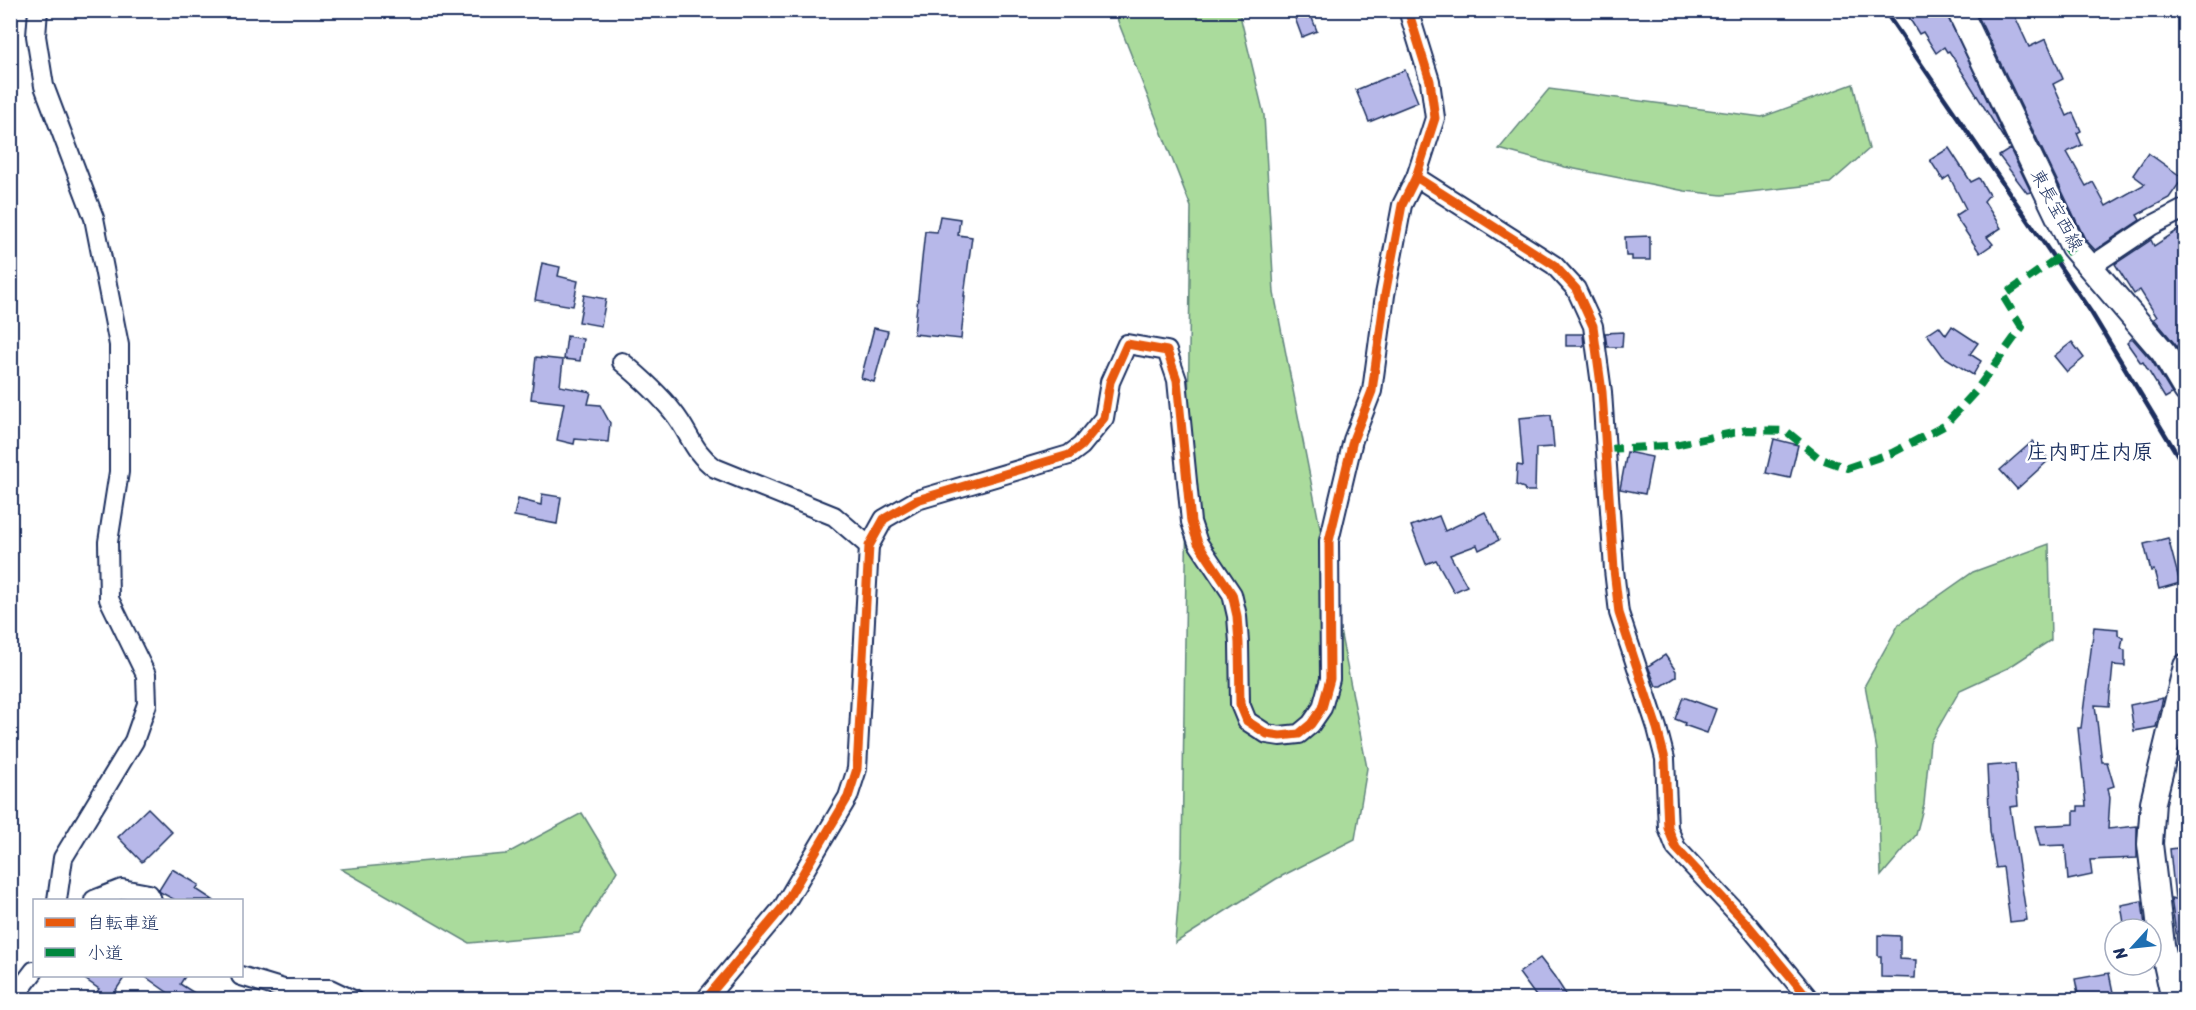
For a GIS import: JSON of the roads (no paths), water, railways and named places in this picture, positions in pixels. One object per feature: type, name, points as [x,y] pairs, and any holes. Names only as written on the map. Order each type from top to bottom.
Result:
[{"type":"main road","name":"東長宝西線","points":[[1959,10],[2073,247],[2164,353],[2186,390]]},
{"type":"main road","points":[[2174,999],[2162,945],[2150,844],[2153,802],[2186,666]]},
{"type":"street","points":[[38,10],[36,36],[44,86],[94,218],[119,345],[118,472],[108,542],[109,598],[146,675],[147,704],[134,741],[63,858],[57,899]]},
{"type":"street","points":[[705,999],[783,906],[848,797],[857,769],[869,546],[884,519],[917,500],[1068,455],[1081,446],[1104,418],[1110,382],[1128,344],[1167,351],[1177,380],[1191,522],[1198,543],[1232,594],[1237,616],[1240,704],[1247,721],[1267,734],[1280,736],[1299,734],[1311,724],[1322,708],[1330,679],[1329,541],[1353,440],[1372,391],[1385,295],[1402,205],[1416,177],[1435,118],[1430,81],[1408,10]]},
{"type":"street","points":[[1416,177],[1554,265],[1576,289],[1593,326],[1602,392],[1619,613],[1665,759],[1668,828],[1676,848],[1748,925],[1810,999]]},
{"type":"street","points":[[2090,267],[2151,226],[2186,208]]},
{"type":"street","points":[[622,362],[656,391],[675,413],[701,458],[715,468],[834,516],[869,546]]},
{"type":"street","points":[[97,899],[122,889],[149,894],[152,899]]},
{"type":"street","points":[[12,999],[33,971]]},
{"type":"street","points":[[243,976],[284,989],[330,989],[353,999]]},
{"type":"railway","points":[[1884,10],[2091,312],[2186,469]]},
{"type":"district","name":"庄内町庄内原","points":[[2090,452]]}]
